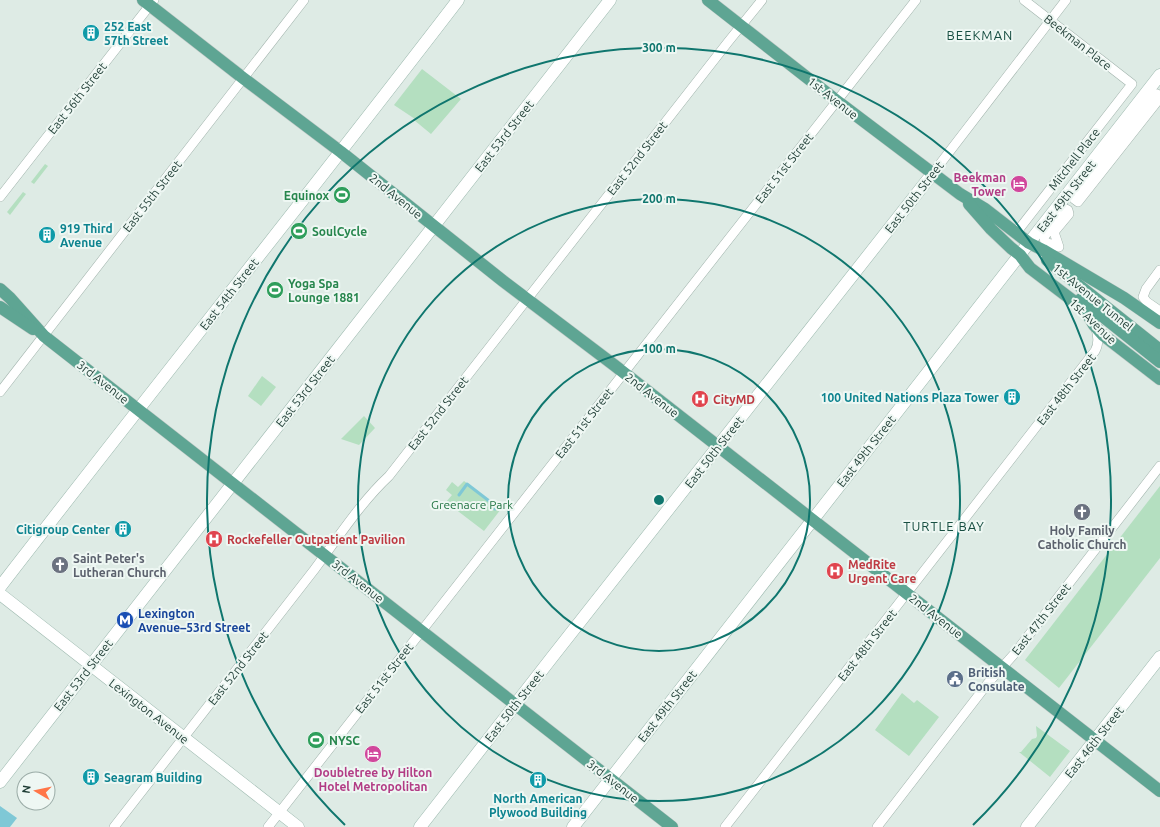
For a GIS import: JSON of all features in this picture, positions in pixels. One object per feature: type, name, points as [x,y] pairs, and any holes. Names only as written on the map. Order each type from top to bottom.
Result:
[{"type":"main road","name":"East 54th Street","points":[[0,587],[138,409],[341,152],[458,0]]},
{"type":"main road","name":"East 53rd Street","points":[[0,782],[610,0]]},
{"type":"main road","name":"1st Avenue","points":[[708,0],[837,101],[960,194],[985,209],[1029,243],[1124,298],[1160,323]]},
{"type":"main road","name":"2nd Avenue","points":[[149,2],[243,78],[341,152],[527,300],[624,372],[1160,791]]},
{"type":"main road","name":"East 49th Street","points":[[573,827],[1160,75]]},
{"type":"main road","name":"East 50th Street","points":[[420,827],[933,173]]},
{"type":"main road","name":"1st Avenue","points":[[960,194],[991,229],[1011,248],[1020,254],[1030,268],[1087,313],[1094,325],[1103,335],[1160,379]]},
{"type":"main road","name":"1st Avenue Tunnel","points":[[1029,243],[1042,257],[1160,350]]},
{"type":"main road","name":"1st Avenue Tunnel","points":[[1020,254],[1036,264],[1096,310],[1160,362]]},
{"type":"main road","name":"3rd Avenue","points":[[0,289],[44,336]]},
{"type":"main road","name":"3rd Avenue","points":[[0,307],[44,336],[672,827]]},
{"type":"main road","name":"Lexington Avenue","points":[[0,594],[298,827]]},
{"type":"main road","name":"East 46th Street","points":[[1027,827],[1160,657]]},
{"type":"street","name":"East 55th Street","points":[[0,392],[304,0]]},
{"type":"street","name":"East 52nd Street","points":[[114,827],[360,509],[389,476],[762,0]]},
{"type":"street","name":"East 51st Street","points":[[268,827],[916,0]]},
{"type":"street","name":"Beekman Place","points":[[1024,0],[1132,84]]},
{"type":"street","name":"East 50th Street","points":[[933,173],[1066,0]]},
{"type":"street","name":"East 56th Street","points":[[0,197],[149,2]]},
{"type":"street","name":"Mitchell Place","points":[[1016,233],[1132,84]]},
{"type":"street","points":[[1157,94],[1160,97],[1078,202],[1074,199],[1157,94]]},
{"type":"street","points":[[1160,270],[1146,289],[1143,297],[1147,302],[1160,311]]},
{"type":"street","name":"East 48th Street","points":[[725,827],[1095,351],[1097,348],[1098,338],[1094,325]]},
{"type":"street","name":"East 47th Street","points":[[877,827],[988,683],[1015,653],[1160,466]]},
{"type":"green space","points":[[422,69],[461,99],[431,134],[414,120],[415,119],[394,105]]},
{"type":"green space","points":[[45,164],[48,166],[34,184],[31,182]]},
{"type":"green space","points":[[23,192],[26,194],[10,215],[7,212]]},
{"type":"green space","points":[[262,376],[276,387],[261,406],[248,396]]},
{"type":"green space","points":[[364,416],[375,428],[359,445],[341,439]]},
{"type":"green space","name":"Greenacre Park","points":[[464,481],[501,509],[484,531],[446,502],[452,495],[446,490],[452,482],[458,487]]},
{"type":"green space","points":[[1160,486],[1160,558],[1059,688],[1025,660]]},
{"type":"green space","points":[[902,693],[914,703],[917,700],[939,717],[909,756],[875,730]]},
{"type":"green space","points":[[1036,726],[1070,751],[1050,777],[1019,752],[1021,752],[1032,739],[1036,738]]},
{"type":"water","points":[[0,806],[17,818],[10,827],[0,827]]},
{"type":"waterway","points":[[459,495],[467,484],[497,507],[495,509]]},
{"type":"place","name":"252 East 57th Street","points":[[91,33]]},
{"type":"place","name":"Beekman Tower","points":[[1019,184]]},
{"type":"place","name":"Equinox","points":[[342,195]]},
{"type":"place","name":"SoulCycle","points":[[299,231]]},
{"type":"place","name":"919 Third Avenue","points":[[47,235]]},
{"type":"place","name":"Yoga Spa Lounge 1881","points":[[275,290]]},
{"type":"place","name":"100 United Nations Plaza Tower","points":[[1012,397]]},
{"type":"place","name":"CityMD","points":[[700,399]]},
{"type":"place","name":"Holy Family Catholic Church","points":[[1082,512]]},
{"type":"place","name":"Citigroup Center","points":[[123,529]]},
{"type":"place","name":"Rockefeller Outpatient Pavilion","points":[[214,539]]},
{"type":"place","name":"Saint Peter's Lutheran Church","points":[[60,565]]},
{"type":"place","name":"MedRite Urgent Care","points":[[835,571]]},
{"type":"place","name":"Lexington Avenue–53rd Street","points":[[125,620]]},
{"type":"place","name":"British Consulate","points":[[955,679]]},
{"type":"place","name":"NYSC","points":[[316,740]]},
{"type":"place","name":"Doubletree by Hilton Hotel Metropolitan","points":[[373,754]]},
{"type":"place","name":"Seagram Building","points":[[91,777]]},
{"type":"place","name":"North American Plywood Building","points":[[538,780]]},
{"type":"district","name":"BEEKMAN","points":[[980,35]]},
{"type":"district","name":"TURTLE BAY","points":[[944,526]]}]
